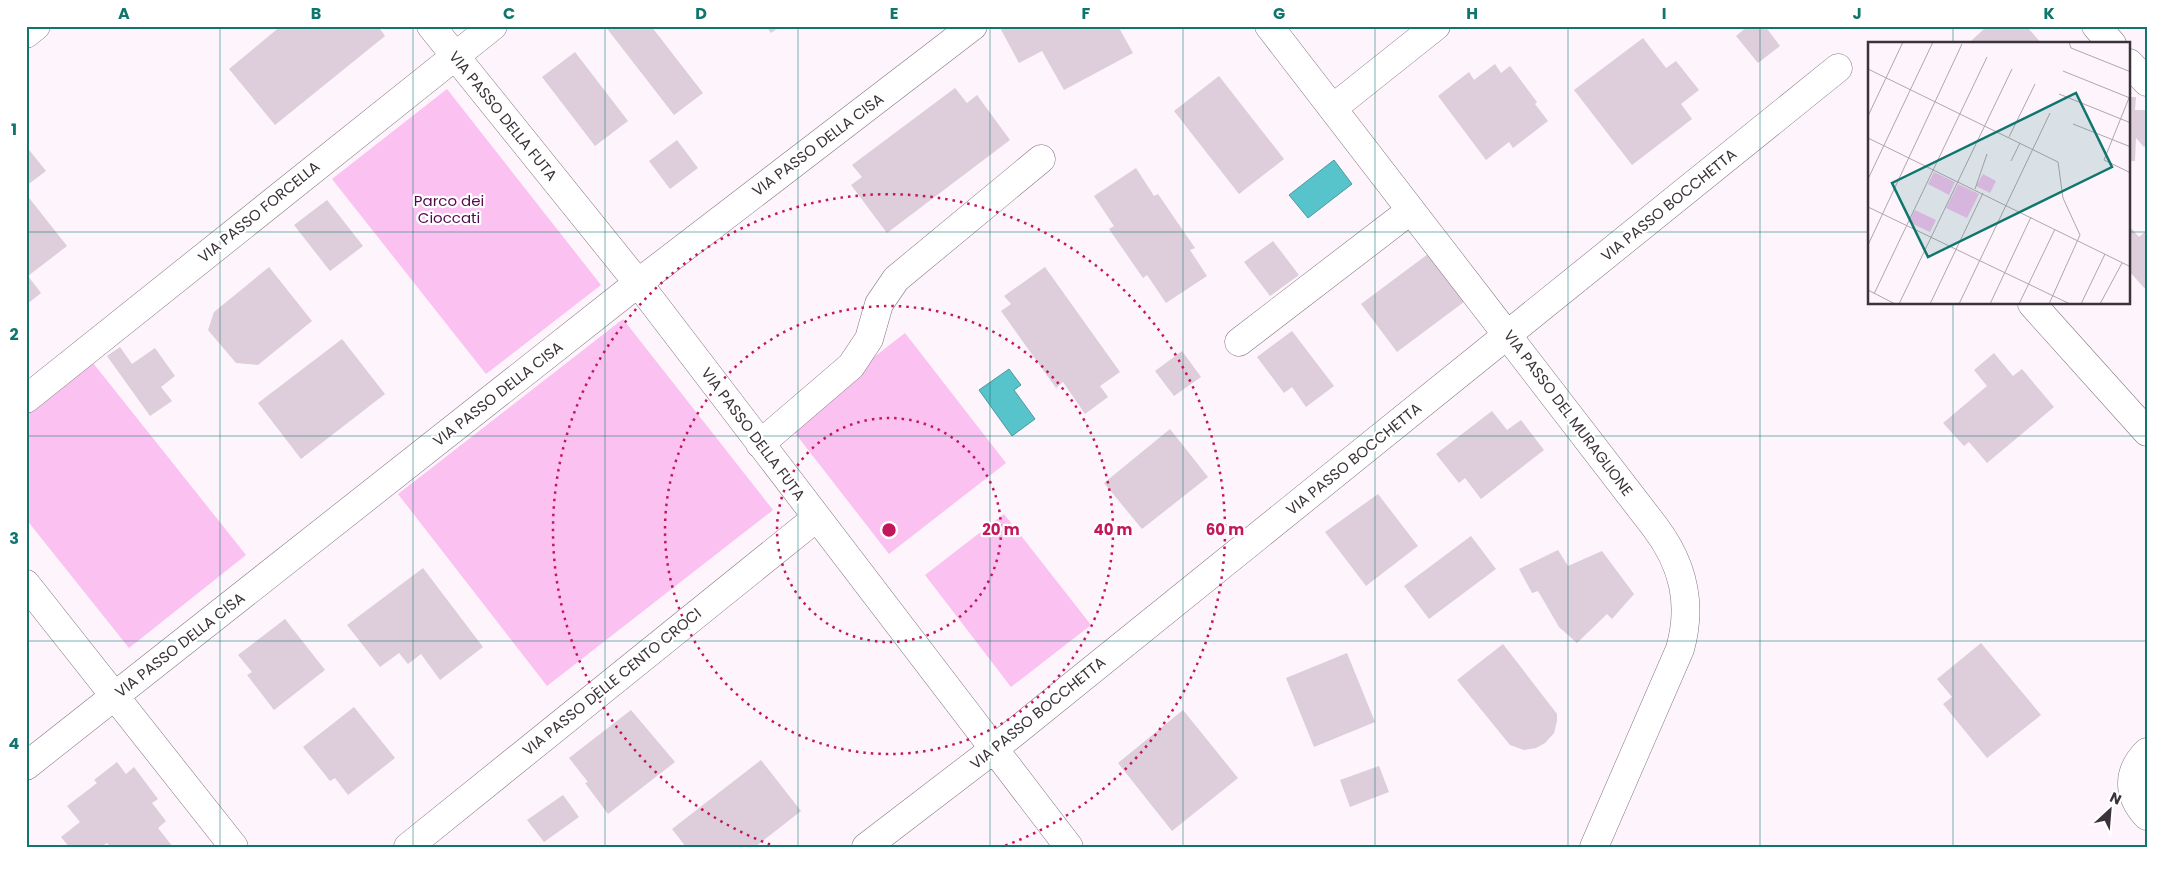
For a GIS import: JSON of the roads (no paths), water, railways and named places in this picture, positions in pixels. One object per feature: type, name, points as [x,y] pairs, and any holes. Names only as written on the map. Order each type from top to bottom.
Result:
[{"type":"street","points":[[26,34],[36,26]]},
{"type":"street","name":"VIA PASSO DELLA FUTA","points":[[431,26],[638,283],[1069,847]]},
{"type":"street","name":"VIA PASSO FORCELLA","points":[[26,399],[493,26]]},
{"type":"street","name":"VIA PASSO DELLA CISA","points":[[26,766],[638,283],[973,26]]},
{"type":"street","name":"VIA PASSO DEL MURAGLIONE","points":[[1269,26],[1665,540],[1677,563],[1685,589],[1686,623],[1680,648],[1594,847]]},
{"type":"street","points":[[1333,108],[1436,26]]},
{"type":"street","points":[[2096,26],[2110,42]]},
{"type":"street","points":[[2130,64],[2147,82]]},
{"type":"street","name":"VIA PASSO BOCCHETTA","points":[[866,847],[994,749],[1838,68]]},
{"type":"street","points":[[760,444],[851,366],[869,339],[880,304],[896,278],[1041,159]]},
{"type":"street","points":[[1239,342],[1411,210]]},
{"type":"street","points":[[2033,305],[2147,432]]},
{"type":"street","name":"VIA PASSO DELLE CENTO CROCI","points":[[408,847],[816,518]]},
{"type":"street","points":[[26,584],[234,847]]},
{"type":"street","points":[[2147,752],[2134,770],[2131,779],[2131,790],[2135,801],[2147,816]]},
{"type":"water","points":[[1334,160],[1352,184],[1308,218],[1289,195]]},
{"type":"water","points":[[1009,369],[1021,385],[1014,390],[1035,419],[1012,436],[979,390]]},
{"type":"park label","name":"Parco dei Cioccati","points":[[449,210]]}]
